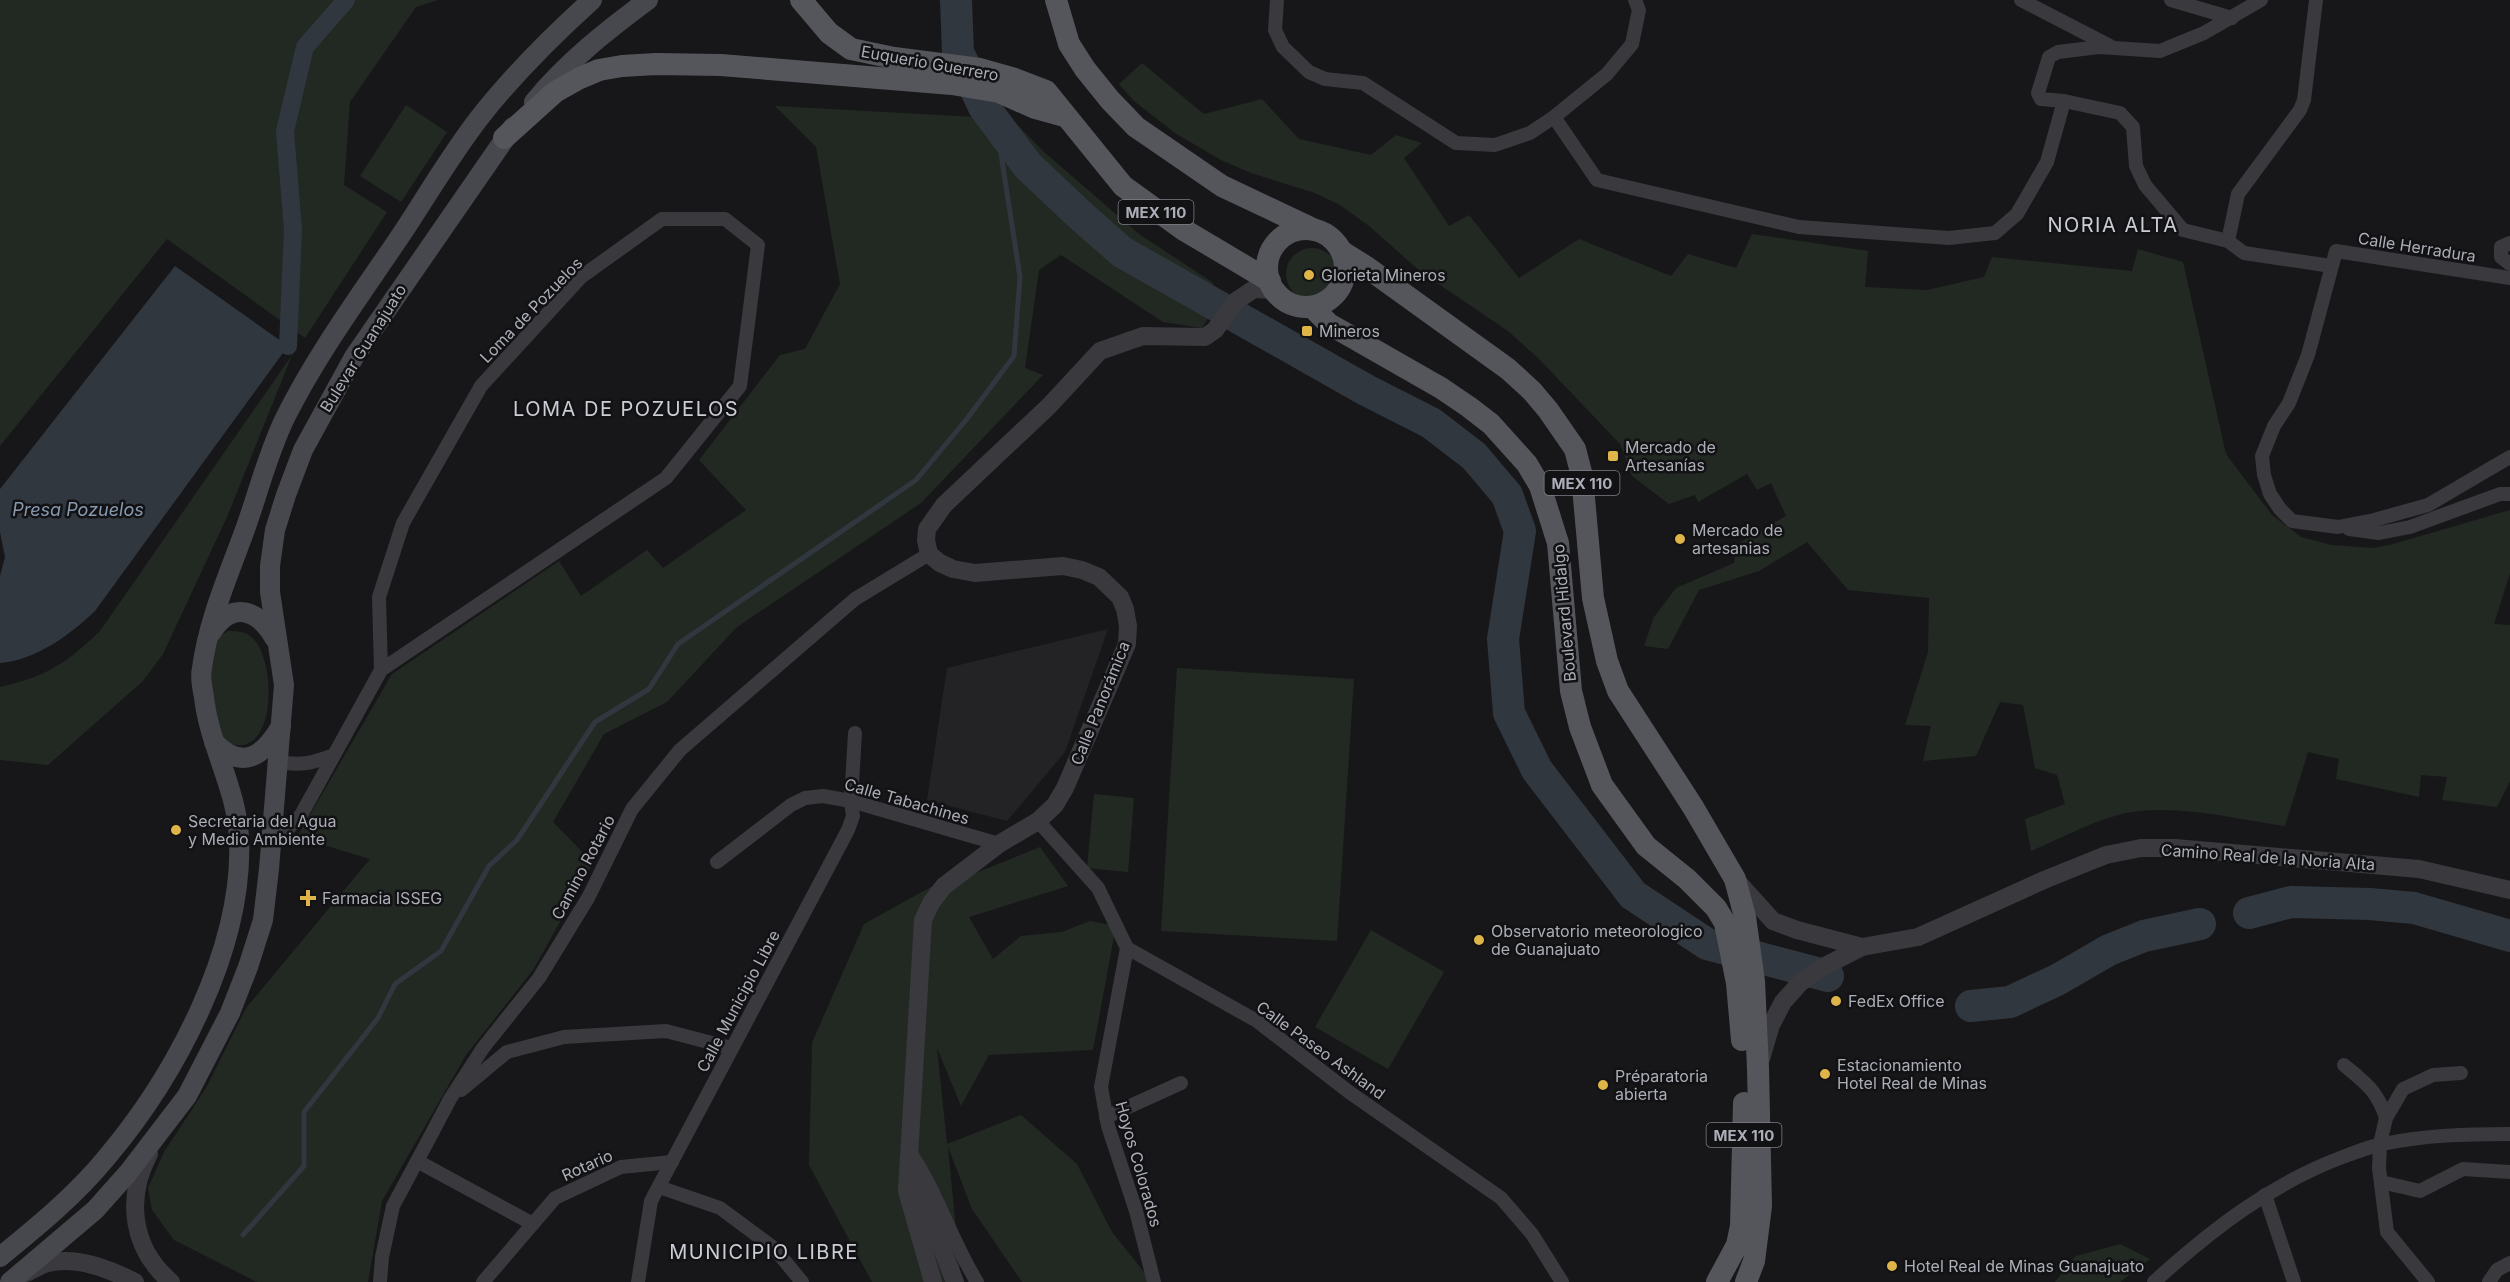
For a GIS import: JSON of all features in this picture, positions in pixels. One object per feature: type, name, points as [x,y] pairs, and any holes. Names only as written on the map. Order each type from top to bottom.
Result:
[{"type":"main road","name":"Bulevar Guanajuato","points":[[0,1257],[51,1215],[107,1157],[150,1098],[178,1052],[205,996],[227,936],[239,880],[237,825],[232,798],[206,717],[201,672],[210,624],[248,521],[261,476],[284,422],[313,367],[479,118],[557,31],[592,0]]},
{"type":"main road","name":"Bulevar Guanajuato","points":[[13,1280],[95,1210],[161,1132],[186,1096],[212,1050],[248,968],[263,920],[282,723],[284,685],[270,592],[270,566],[275,530],[303,450],[354,357],[504,138],[563,69],[585,48],[648,0]]},
{"type":"main road","name":"Euquerio Guerrero","points":[[801,0],[829,33],[851,49],[924,63],[980,69],[1012,78],[1046,92],[1064,116]]},
{"type":"main road","name":"MEX 110","points":[[1056,0],[1069,44],[1085,69],[1110,100],[1136,127],[1222,186],[1326,234],[1335,241],[1341,251]]},
{"type":"main road","points":[[504,138],[555,92],[599,70],[622,66],[721,65],[952,84],[999,92],[1035,108],[1064,116]]},
{"type":"main road","name":"MEX 110","points":[[1064,116],[1123,186],[1184,230],[1272,286],[1291,304],[1312,307]]},
{"type":"main road","points":[[1272,286],[1267,269],[1269,258],[1281,238],[1303,230],[1315,230]]},
{"type":"main road","points":[[1312,307],[1330,298],[1343,282],[1345,272],[1341,251]]},
{"type":"main road","name":"Boulevard Hidalgo","points":[[1341,251],[1508,369],[1532,391],[1564,430],[1575,449],[1582,476],[1593,598],[1607,661],[1618,691],[1735,879]]},
{"type":"main road","name":"Boulevard Hidalgo","points":[[1312,307],[1329,324],[1469,407],[1491,424],[1527,464],[1540,486],[1558,543],[1571,691],[1580,727],[1602,785],[1651,851],[1716,908],[1735,920]]},
{"type":"main road","points":[[207,642],[219,621],[229,613],[236,612],[255,616],[263,622],[278,644]]},
{"type":"main road","points":[[214,742],[224,753],[234,758],[245,759],[255,756],[274,738],[282,723]]},
{"type":"main road","name":"MEX 110","points":[[1735,879],[1735,920],[1758,1068],[1760,1224],[1754,1261],[1746,1282]]},
{"type":"main road","name":"MEX 110","points":[[1717,1282],[1737,1245],[1743,1202],[1746,982]]},
{"type":"street","points":[[1277,0],[1275,30],[1282,47],[1309,72],[1325,79],[1363,83],[1456,143],[1495,145],[1530,133],[1554,117],[1607,74],[1632,44],[1638,10],[1635,0]]},
{"type":"street","points":[[2021,0],[2114,48]]},
{"type":"street","points":[[2171,0],[2232,18]]},
{"type":"street","points":[[2261,0],[2204,33],[2160,51],[2099,47],[2058,52],[2049,57],[2038,93],[2041,99],[2064,101],[2120,113],[2133,127],[2136,166],[2145,184],[2183,230],[2228,241],[2244,253],[2331,266],[2308,355],[2289,403],[2274,426],[2262,456],[2264,476],[2270,494],[2292,521],[2379,532],[2410,527],[2500,494],[2510,494]]},
{"type":"street","points":[[2228,241],[2238,194],[2300,110],[2304,100],[2316,0]]},
{"type":"street","points":[[1554,117],[1597,180],[1799,227],[1949,238],[1995,234],[2018,214],[2047,162],[2064,101]]},
{"type":"street","name":"Loma de Pozuelos","points":[[662,219],[725,219],[758,245],[740,386],[666,478],[381,670],[379,597],[403,523],[481,386],[581,277],[662,219]]},
{"type":"street","points":[[2510,243],[2501,247],[2501,257],[2510,264]]},
{"type":"street","name":"Calle Herradura","points":[[2331,266],[2336,251],[2510,278]]},
{"type":"street","points":[[929,554],[926,540],[927,529],[934,516],[1049,406],[1100,351],[1143,336],[1204,337],[1215,330],[1236,301],[1254,289],[1272,286]]},
{"type":"street","points":[[2338,527],[2428,505],[2510,457]]},
{"type":"street","name":"Calle Panorámica","points":[[929,554],[940,563],[953,569],[975,573],[1063,566],[1082,570],[1099,577],[1112,587],[1120,597],[1125,609],[1128,626],[1126,644],[1065,788],[1055,805],[1038,821],[999,844],[944,886],[931,903],[923,920],[907,1191],[930,1280]]},
{"type":"street","name":"Camino Rotario","points":[[380,1282],[382,1257],[393,1206],[450,1099],[483,1048],[539,978],[588,898],[632,809],[680,750],[855,599],[929,554]]},
{"type":"street","points":[[271,847],[301,815],[381,670]]},
{"type":"street","name":"Calle Municipio Libre","points":[[638,1282],[651,1202],[848,831],[853,816],[851,801],[855,733]]},
{"type":"street","points":[[278,762],[298,765],[334,756]]},
{"type":"street","name":"Calle Tabachines","points":[[717,862],[774,818],[805,798],[823,796],[851,801],[999,844]]},
{"type":"street","points":[[1038,821],[1098,888],[1127,948]]},
{"type":"street","name":"Camino Real de la Noria Alta","points":[[1862,947],[1918,937],[2077,866],[2106,855],[2141,849],[2175,848],[2419,869],[2510,890]]},
{"type":"street","points":[[1735,879],[1773,921],[1797,930],[1862,947]]},
{"type":"street","points":[[1758,1068],[1771,1025],[1783,1002],[1800,983],[1819,969],[1862,947]]},
{"type":"street","name":"Hoyos Colorados","points":[[1127,948],[1101,1087],[1106,1117],[1136,1211],[1154,1282]]},
{"type":"street","name":"Calle Paseo Ashland","points":[[1127,948],[1257,1021],[1349,1092],[1501,1198],[1532,1234],[1562,1282]]},
{"type":"street","points":[[450,1099],[507,1052],[564,1037],[666,1031],[732,1048]]},
{"type":"street","points":[[2344,1065],[2370,1087],[2380,1099],[2386,1118]]},
{"type":"street","points":[[2428,1282],[2387,1232],[2379,1168],[2380,1144],[2386,1118],[2403,1089],[2433,1075],[2461,1073]]},
{"type":"street","points":[[1106,1117],[1181,1083]]},
{"type":"street","points":[[161,1132],[138,1177],[134,1197],[135,1217],[140,1239],[148,1257],[171,1282]]},
{"type":"street","points":[[2154,1282],[2202,1238],[2265,1195],[2323,1164],[2380,1144],[2452,1134],[2510,1134]]},
{"type":"street","points":[[909,1157],[925,1174],[960,1255],[977,1282]]},
{"type":"street","name":"Calle Panorámica","points":[[909,1157],[956,1282]]},
{"type":"street","points":[[417,1161],[533,1224]]},
{"type":"street","name":"Rotario","points":[[483,1282],[555,1198],[621,1167],[672,1162]]},
{"type":"street","points":[[2381,1182],[2420,1191],[2463,1169],[2510,1172]]},
{"type":"street","points":[[659,1187],[720,1208],[774,1248],[802,1282]]},
{"type":"street","points":[[2265,1195],[2294,1282]]},
{"type":"street","points":[[13,1280],[47,1263],[67,1262],[106,1269],[135,1282]]},
{"type":"street","points":[[2489,1282],[2497,1270],[2510,1263]]},
{"type":"shaded area","points":[[0,0],[438,0],[416,7],[350,102],[344,185],[387,212],[305,338],[167,239],[0,446]]},
{"type":"shaded area","points":[[1142,63],[1204,114],[1262,99],[1299,139],[1371,155],[1396,135],[1422,143],[1404,158],[1449,226],[1469,215],[1519,278],[1579,239],[1671,276],[1688,254],[1736,268],[1752,234],[1868,251],[1865,287],[1927,290],[1984,277],[1992,257],[2132,271],[2138,249],[2183,262],[2226,454],[2272,515],[2301,537],[2331,545],[2373,548],[2510,510],[2510,573],[2494,624],[2510,625],[2510,781],[2497,807],[2442,800],[2447,777],[2421,775],[2419,797],[2336,779],[2339,759],[2308,752],[2285,826],[2175,810],[2139,811],[2111,817],[2031,851],[2025,819],[2065,804],[2057,775],[2035,768],[2023,705],[2000,702],[1976,756],[1923,761],[1931,726],[1905,725],[1928,652],[1929,598],[1848,590],[1807,542],[1759,571],[1699,590],[1668,649],[1644,646],[1654,617],[1676,588],[1734,563],[1737,544],[1786,516],[1771,483],[1757,490],[1747,474],[1698,502],[1695,495],[1669,504],[1632,476],[1620,444],[1539,359],[1508,331],[1421,272],[1369,226],[1340,205],[1315,193],[1251,173],[1221,160],[1175,133],[1134,101],[1119,84]]},
{"type":"shaded area","points":[[406,105],[447,132],[401,202],[360,176]]},
{"type":"shaded area","points":[[775,106],[1012,119],[1043,151],[1139,234],[1212,282],[1221,297],[1202,328],[1163,322],[1061,255],[1039,270],[1025,368],[1043,375],[921,503],[737,627],[667,702],[604,734],[553,822],[593,863],[533,970],[466,1055],[382,1201],[368,1282],[257,1282],[174,1240],[152,1210],[148,1188],[164,1152],[206,1088],[246,1008],[370,859],[297,837],[392,674],[559,561],[581,596],[647,550],[663,568],[746,510],[699,460],[780,355],[805,349],[840,284],[816,147]]},
{"type":"shaded area","points":[[1312,248],[1322,250],[1330,256],[1336,264],[1338,274],[1336,284],[1330,292],[1322,298],[1312,300],[1302,298],[1294,292],[1288,284],[1286,274],[1288,264],[1294,256],[1302,250]]},
{"type":"shaded area","points":[[292,355],[227,517],[163,654],[143,681],[48,765],[0,760],[0,687],[31,678],[55,667],[100,631]]},
{"type":"shaded area","points":[[1108,629],[1065,752],[1007,821],[927,800],[947,668]]},
{"type":"shaded area","points":[[228,631],[245,633],[258,645],[268,676],[267,712],[262,728],[254,739],[243,745],[232,744],[224,738],[218,729],[212,704],[211,649],[216,639]]},
{"type":"shaded area","points":[[1177,668],[1354,679],[1337,941],[1161,931]]},
{"type":"shaded area","points":[[1094,794],[1134,798],[1128,872],[1087,868]]},
{"type":"shaded area","points":[[1040,847],[1068,886],[969,917],[993,959],[1021,936],[1062,932],[1090,921],[1116,926],[1093,1050],[989,1055],[961,1106],[937,1048],[947,1144],[1021,1115],[1077,1164],[1112,1232],[1152,1282],[1022,1282],[972,1209],[948,1147],[961,1282],[872,1282],[809,1165],[812,1043],[864,924],[965,868],[956,881]]},
{"type":"shaded area","points":[[1371,930],[1444,972],[1388,1069],[1315,1027]]},
{"type":"shaded area","points":[[2120,1244],[2150,1259],[2120,1282],[2055,1282],[2076,1256]]},
{"type":"water","name":"Presa Pozuelos","points":[[175,266],[288,346],[95,611],[52,645],[27,657],[0,663],[0,576],[5,557],[0,532],[0,489]]},
{"type":"waterway","points":[[288,346],[293,230],[285,131],[305,47],[346,0]]},
{"type":"waterway","points":[[956,0],[958,52],[984,107],[1028,166],[1080,215],[1122,252],[1366,390],[1431,423],[1474,456],[1507,495],[1520,531],[1503,639],[1509,713],[1537,770],[1633,895],[1707,944],[1828,976]]},
{"type":"waterway","points":[[243,1235],[304,1166],[304,1112],[378,1018],[395,984],[441,951],[489,866],[517,840],[595,722],[649,689],[678,644],[916,480],[966,420],[1014,356],[1020,277],[997,128]]},
{"type":"waterway","points":[[2249,913],[2291,902],[2370,904],[2414,908],[2510,936]]},
{"type":"waterway","points":[[1971,1006],[2010,1002],[2057,980],[2109,950],[2144,936],[2200,924]]},
{"type":"place","name":"Glorieta Mineros","points":[[1309,275]]},
{"type":"place","name":"Mineros","points":[[1307,331]]},
{"type":"place","name":"Mercado de Artesanías","points":[[1613,456]]},
{"type":"place","name":"Mercado de artesanias","points":[[1680,539]]},
{"type":"place","name":"Secretaria del Agua y Medio Ambiente","points":[[176,830]]},
{"type":"place","name":"Farmacia ISSEG","points":[[308,898]]},
{"type":"place","name":"Observatorio meteorologico de Guanajuato","points":[[1479,940]]},
{"type":"place","name":"FedEx Office","points":[[1836,1001]]},
{"type":"place","name":"Estacionamiento Hotel Real de Minas","points":[[1825,1074]]},
{"type":"place","name":"Préparatoria abierta","points":[[1603,1085]]},
{"type":"place","name":"Hotel Real de Minas Guanajuato","points":[[1892,1266]]},
{"type":"district","name":"NORIA ALTA","points":[[2113,225]]},
{"type":"district","name":"LOMA DE POZUELOS","points":[[626,409]]},
{"type":"district","name":"MUNICIPIO LIBRE","points":[[764,1252]]}]
